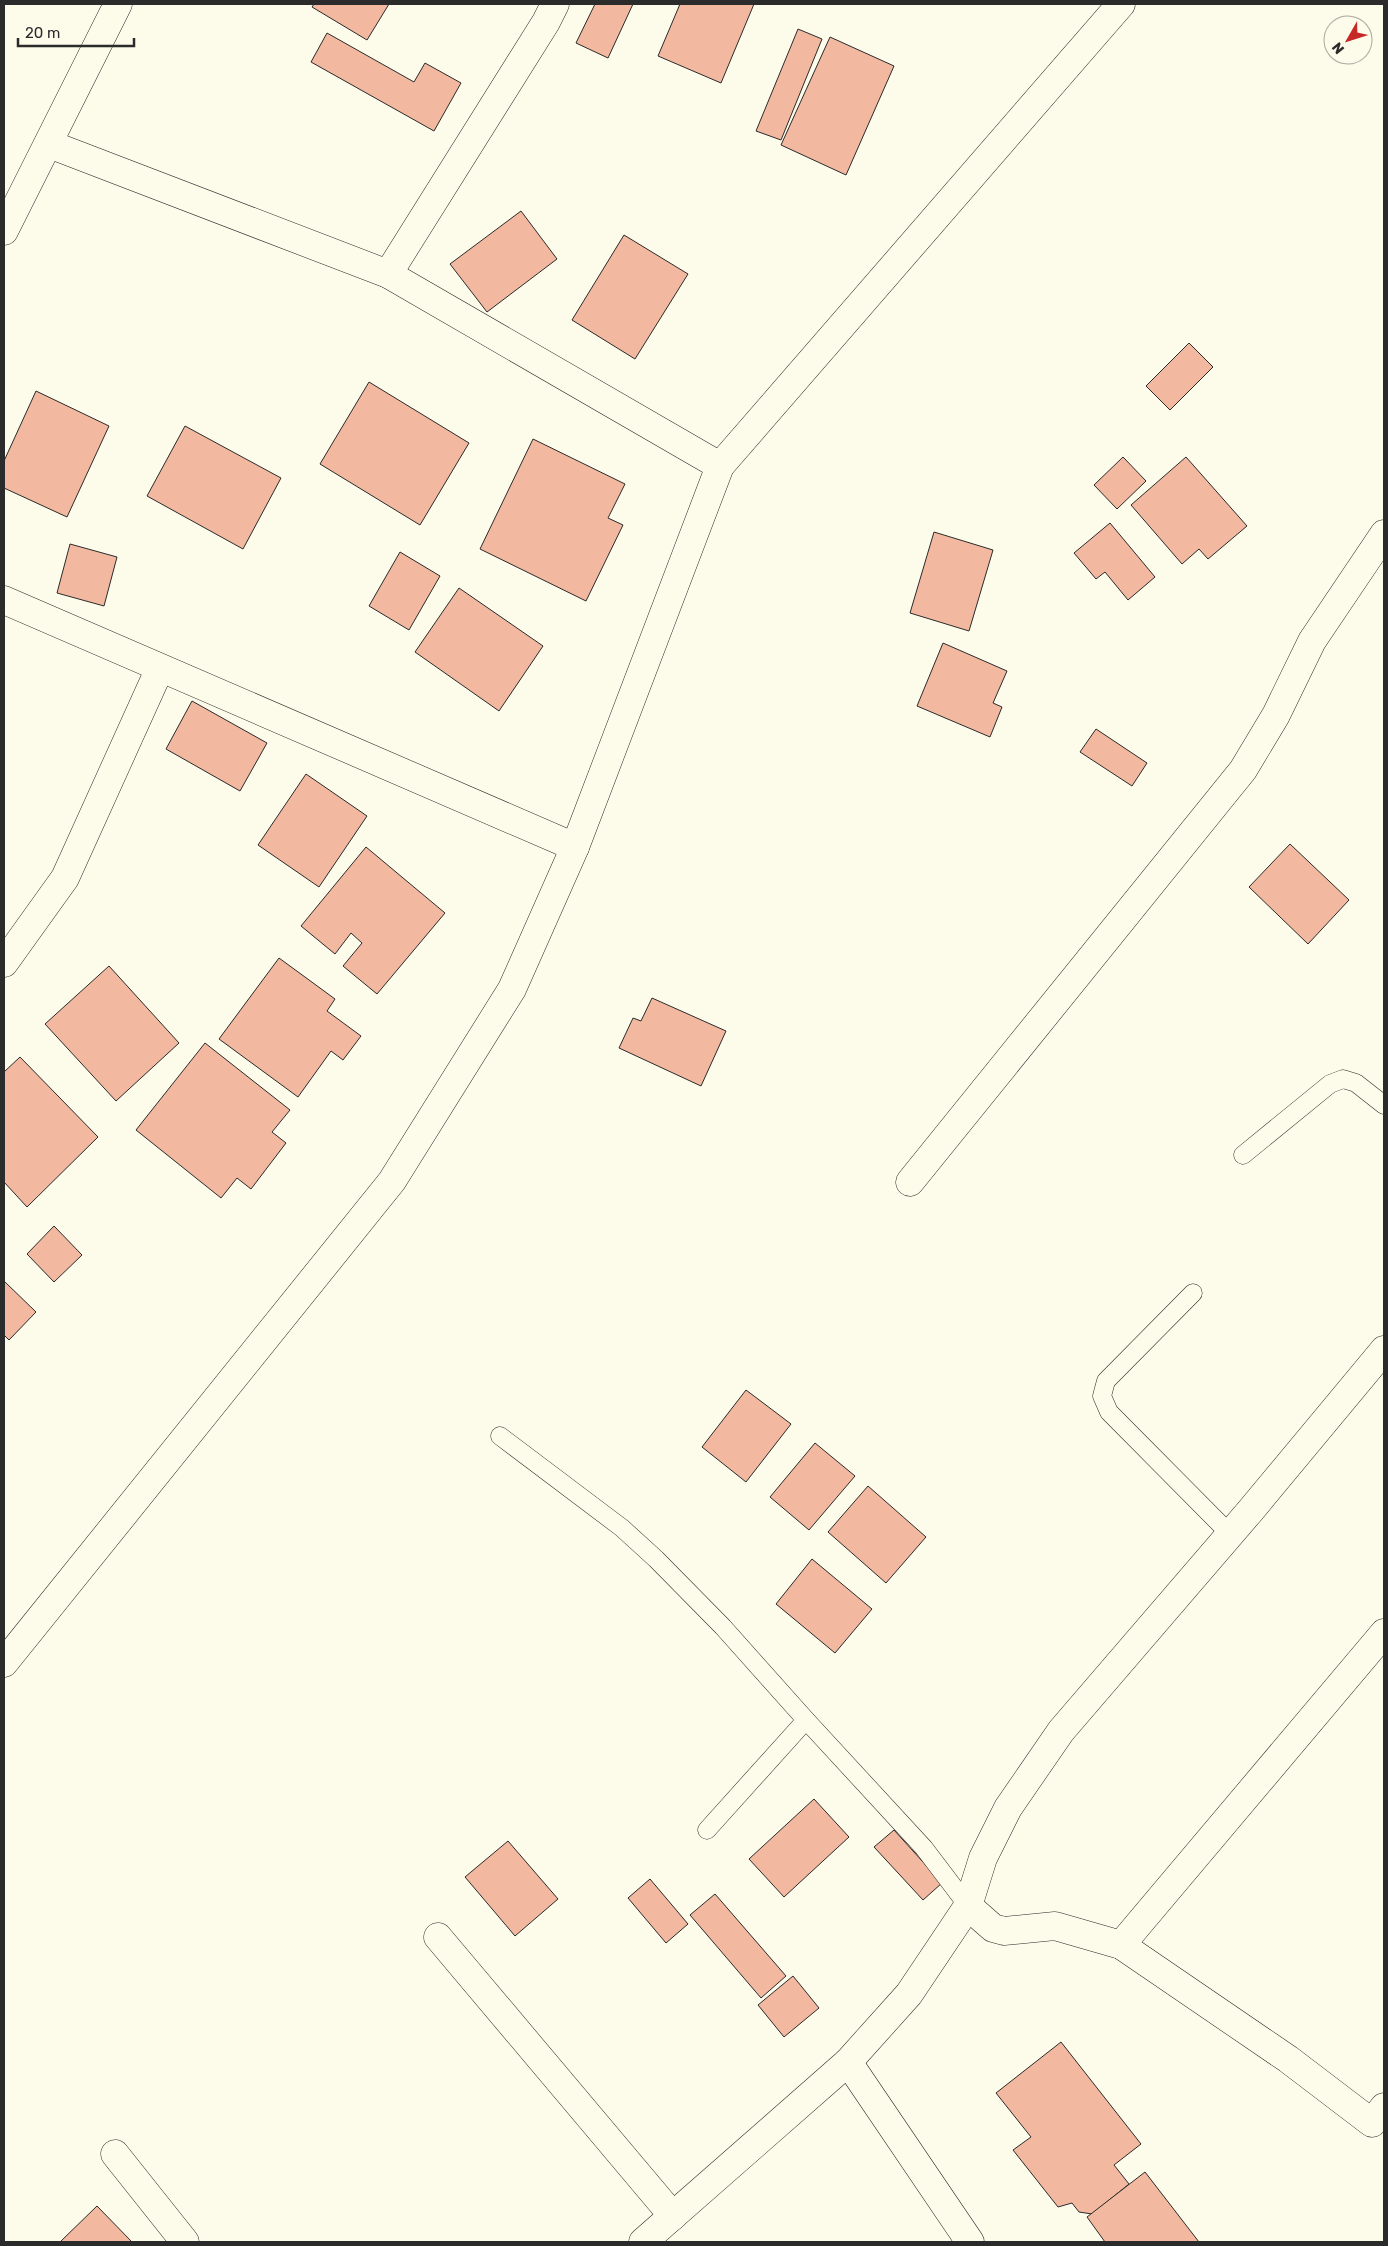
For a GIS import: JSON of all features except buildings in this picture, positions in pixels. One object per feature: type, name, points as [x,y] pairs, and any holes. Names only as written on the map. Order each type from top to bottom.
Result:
[{"type":"street","points":[[4,232],[118,4]]},
{"type":"street","points":[[388,274],[546,22],[555,4]]},
{"type":"street","points":[[4,1663],[392,1181],[512,989],[575,847],[720,466],[1121,4]]},
{"type":"street","points":[[49,144],[388,274],[720,466]]},
{"type":"street","points":[[910,1182],[1243,770],[1276,715],[1312,641],[1384,534]]},
{"type":"street","points":[[4,600],[575,847]]},
{"type":"street","points":[[4,962],[65,878],[160,668]]},
{"type":"street","points":[[644,2242],[848,2062],[909,1994],[968,1906],[983,1858],[1008,1808],[1061,1731],[1230,1534],[1384,1350]]},
{"type":"street","points":[[1120,1945],[1384,1633]]},
{"type":"street","points":[[968,1906],[993,1928],[1004,1931],[1055,1926],[1120,1945],[1380,2121]]},
{"type":"street","points":[[438,1937],[673,2216]]},
{"type":"street","points":[[848,2062],[970,2242]]},
{"type":"street","points":[[115,2154],[185,2242]]},
{"type":"lane","points":[[1243,1155],[1330,1084],[1343,1079],[1356,1083],[1384,1105]]},
{"type":"lane","points":[[1193,1293],[1106,1381],[1102,1396],[1109,1412],[1230,1534]]},
{"type":"lane","points":[[500,1436],[622,1528],[656,1559],[723,1627],[924,1848],[968,1906]]},
{"type":"lane","points":[[707,1830],[806,1720]]}]
